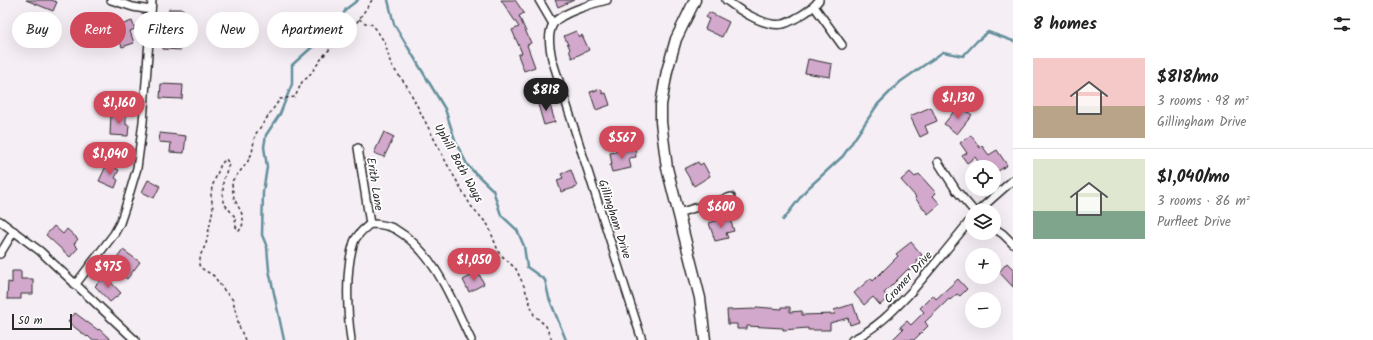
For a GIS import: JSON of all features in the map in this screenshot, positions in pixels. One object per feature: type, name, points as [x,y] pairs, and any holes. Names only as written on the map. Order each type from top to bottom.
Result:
[{"type":"main road","points":[[695,0],[676,39],[667,71],[661,105],[662,139],[667,168],[700,298],[705,340]]},
{"type":"street","points":[[111,0],[133,7],[151,10]]},
{"type":"street","points":[[75,285],[107,245],[117,229],[137,168],[143,122],[152,0]]},
{"type":"street","points":[[539,0],[553,24],[566,14],[607,0]]},
{"type":"street","points":[[726,0],[736,8],[760,20],[773,24],[782,24],[791,21],[816,3],[842,45]]},
{"type":"street","name":"Gillingham Drive","points":[[553,24],[549,40],[552,59],[642,340]]},
{"type":"street","name":"Erith Lane","points":[[358,148],[370,224]]},
{"type":"street","points":[[938,162],[956,190],[968,204]]},
{"type":"street","points":[[986,204],[1013,180]]},
{"type":"street","points":[[678,213],[731,197]]},
{"type":"street","points":[[0,221],[40,251],[135,340]]},
{"type":"street","points":[[351,340],[347,311],[351,259],[355,241],[361,232],[370,224],[384,225],[394,229],[422,252],[432,264],[440,278],[471,340]]},
{"type":"street","name":"Cromer Drive","points":[[852,340],[865,334],[891,313],[932,269],[965,227]]},
{"type":"street","points":[[0,254],[14,231]]},
{"type":"street","points":[[1001,233],[1013,244]]},
{"type":"path","points":[[245,340],[239,326],[233,300],[214,276],[201,268],[199,265],[201,254],[206,244],[213,209],[211,195],[212,187],[221,164],[226,159],[228,164],[223,181],[223,202],[235,217],[236,228],[239,231],[242,227],[242,213],[234,197],[232,181],[247,163],[252,153],[255,135],[280,99],[295,97],[302,82],[308,77],[325,54],[335,44],[347,37],[372,0]]},
{"type":"path","name":"Uphill Both Ways","points":[[359,19],[365,23],[371,24],[385,43],[391,65],[407,86],[441,153],[471,206],[488,226],[499,253],[516,269],[524,286],[534,315],[546,326],[552,340]]},
{"type":"building","points":[[26,0],[51,0],[57,2],[53,11]]},
{"type":"building","points":[[501,0],[515,0],[524,13],[519,16],[531,43],[527,45],[535,67],[524,71],[518,55],[522,53],[512,30],[519,27]]},
{"type":"building","points":[[555,0],[574,0],[558,7]]},
{"type":"building","points":[[169,9],[183,9],[183,12],[169,12]]},
{"type":"building","points":[[709,12],[729,22],[722,37],[705,29],[709,19],[706,18]]},
{"type":"building","points":[[132,21],[134,29],[130,31],[134,43],[126,46],[126,23]]},
{"type":"building","points":[[576,31],[579,37],[582,35],[589,50],[572,58],[564,36]]},
{"type":"building","points":[[163,48],[181,48],[181,50]]},
{"type":"building","points":[[808,59],[832,64],[830,77],[805,73]]},
{"type":"building","points":[[161,84],[183,85],[182,99],[160,98]]},
{"type":"building","points":[[601,89],[603,94],[606,93],[610,105],[596,110],[590,92]]},
{"type":"building","points":[[548,98],[555,122],[544,125],[537,101]]},
{"type":"building","points":[[959,105],[972,115],[957,134],[944,124]]},
{"type":"building","points":[[931,107],[937,121],[925,126],[928,133],[920,137],[910,116]]},
{"type":"building","points":[[111,113],[126,114],[126,125],[129,125],[128,136],[110,135]]},
{"type":"building","points":[[384,132],[394,137],[384,157],[374,153]]},
{"type":"building","points":[[160,133],[186,136],[184,153],[170,152],[171,143],[159,142]]},
{"type":"building","points":[[971,135],[980,148],[982,146],[989,155],[997,150],[1007,165],[1001,169],[1001,160],[977,160],[975,157],[971,160],[965,160],[962,156],[967,153],[960,143]]},
{"type":"building","points":[[635,148],[636,157],[629,158],[631,168],[612,172],[610,165],[612,165],[610,153]]},
{"type":"building","points":[[698,162],[700,165],[703,163],[710,176],[694,186],[684,169]]},
{"type":"building","points":[[107,164],[119,170],[115,178],[118,180],[115,188],[99,181]]},
{"type":"building","points":[[571,170],[577,187],[561,192],[557,180],[563,178],[561,174]]},
{"type":"building","points":[[910,172],[915,177],[919,174],[936,193],[933,196],[940,204],[928,214],[901,180]]},
{"type":"building","points":[[148,180],[160,186],[154,198],[142,192]]},
{"type":"building","points":[[725,218],[725,221],[730,219],[734,231],[726,233],[728,238],[715,241],[709,223]]},
{"type":"building","points":[[54,226],[63,234],[67,229],[78,239],[74,244],[78,248],[70,257],[46,235]]},
{"type":"building","points":[[911,242],[922,255],[916,260],[918,263],[909,270],[908,269],[884,293],[888,298],[880,305],[873,297],[864,305],[854,293],[871,278],[873,281],[898,256],[896,254]]},
{"type":"building","points":[[123,250],[140,262],[127,279],[118,272],[122,267],[115,261]]},
{"type":"building","points":[[1007,263],[1013,269],[1013,287],[1001,274],[1001,270]]},
{"type":"building","points":[[12,271],[21,271],[21,279],[33,279],[33,294],[21,294],[21,299],[7,299],[8,282],[12,283]]},
{"type":"building","points":[[478,272],[484,284],[469,292],[463,280]]},
{"type":"building","points":[[105,276],[121,293],[110,302],[95,286]]},
{"type":"building","points":[[958,279],[967,289],[960,296],[957,294],[950,300],[949,299],[925,322],[928,326],[914,340],[892,340],[903,329],[900,327],[907,321],[911,325],[924,312],[920,308],[933,295],[936,299]]},
{"type":"building","points":[[853,304],[859,322],[850,325],[848,318],[830,323],[830,330],[808,330],[808,328],[783,330],[783,328],[747,326],[747,329],[737,329],[737,324],[728,324],[727,310],[756,309],[756,307],[782,309],[782,307],[790,307],[790,312],[802,311],[802,315],[835,314],[834,310]]},
{"type":"building","points":[[75,313],[98,330],[99,329],[111,340],[92,340],[88,336],[87,337],[68,322]]},
{"type":"waterway","points":[[284,340],[269,270],[267,247],[262,235],[263,192],[267,167],[264,147],[266,135],[280,114],[292,84],[292,65],[338,24],[346,9],[358,0]]},
{"type":"waterway","points":[[388,0],[394,24],[445,109],[456,143],[468,166],[493,190],[501,215],[517,230],[524,246],[527,267],[545,280],[549,298],[566,340]]},
{"type":"waterway","points":[[783,220],[806,190],[843,156],[878,104],[900,82],[943,52],[963,56],[988,32],[1013,41]]}]
